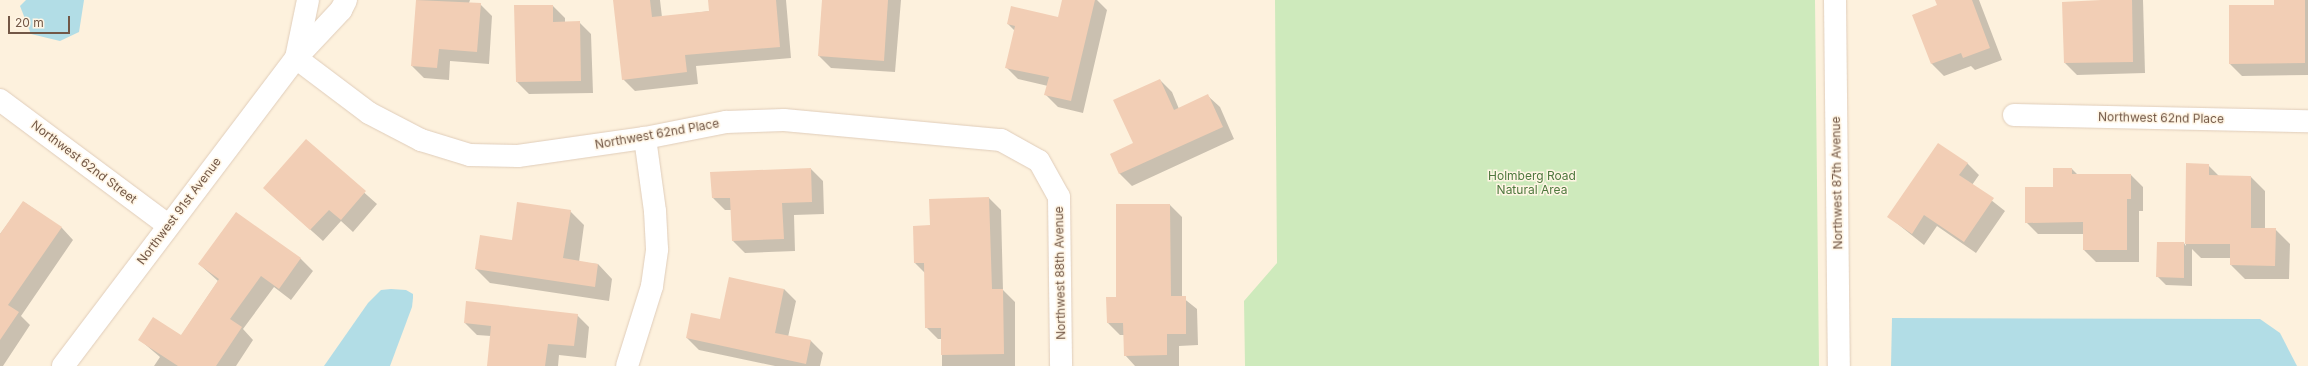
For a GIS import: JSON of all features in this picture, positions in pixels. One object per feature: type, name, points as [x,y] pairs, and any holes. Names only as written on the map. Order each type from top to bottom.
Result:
[{"type":"street","name":"Northwest 91st Avenue","points":[[296,58],[308,0]]},
{"type":"street","name":"Northwest 91st Avenue","points":[[63,366],[168,225],[296,58],[341,10],[346,0]]},
{"type":"street","name":"Northwest 87th Avenue","points":[[1835,0],[1839,366]]},
{"type":"street","name":"Northwest 62nd Place","points":[[296,58],[369,114],[420,140],[470,154],[518,156],[645,138],[726,122],[784,120],[1001,140],[1039,161]]},
{"type":"street","name":"Northwest 62nd Street","points":[[0,100],[168,225]]},
{"type":"street","name":"Northwest 62nd Place","points":[[2014,115],[2308,121]]},
{"type":"street","points":[[627,366],[652,286],[657,248],[655,211],[645,138]]},
{"type":"street","name":"Northwest 88th Avenue","points":[[1039,161],[1059,197],[1061,366]]},
{"type":"green space","name":"Holmberg Road Natural Area","points":[[1275,0],[1815,0],[1819,366],[1245,366],[1244,301],[1277,263]]},
{"type":"water","points":[[26,0],[84,0],[79,32],[60,41],[31,34],[20,6]]},
{"type":"water","points":[[381,290],[406,290],[413,294],[413,298],[412,307],[390,366],[324,366],[368,303]]},
{"type":"water","points":[[1892,318],[2260,319],[2280,333],[2297,366],[1891,366]]},
{"type":"building","points":[[416,0],[481,3],[477,52],[439,49],[437,68],[411,66]]},
{"type":"building","points":[[613,0],[650,0],[652,17],[709,11],[708,0],[776,0],[780,47],[685,55],[687,72],[622,80]]},
{"type":"building","points":[[822,0],[888,0],[884,61],[818,56]]},
{"type":"building","points":[[1062,0],[1095,0],[1071,101],[1044,95],[1049,77],[1005,68],[1015,26],[1007,24],[1011,6],[1058,17]]},
{"type":"building","points":[[1935,0],[1972,0],[1990,48],[1963,58],[1961,53],[1931,64],[1912,15],[1937,5]]},
{"type":"building","points":[[2132,0],[2133,62],[2064,63],[2062,2]]},
{"type":"building","points":[[2274,0],[2305,0],[2305,63],[2229,64],[2229,5],[2274,5]]},
{"type":"building","points":[[514,5],[553,5],[553,22],[580,21],[581,81],[516,82]]},
{"type":"building","points":[[1160,79],[1174,110],[1208,94],[1223,127],[1119,174],[1110,154],[1133,143],[1113,100]]},
{"type":"building","points":[[306,139],[366,191],[341,220],[329,210],[310,230],[263,188]]},
{"type":"building","points":[[1938,143],[1968,163],[1959,175],[1994,198],[1964,242],[1924,215],[1912,234],[1887,217]]},
{"type":"building","points":[[2186,163],[2209,164],[2209,175],[2251,176],[2251,228],[2276,228],[2275,266],[2230,265],[2230,244],[2185,244]]},
{"type":"building","points":[[811,168],[812,202],[782,203],[784,239],[732,241],[730,198],[712,198],[710,172]]},
{"type":"building","points":[[2053,168],[2072,168],[2072,174],[2131,174],[2131,199],[2127,199],[2127,250],[2083,250],[2083,222],[2025,223],[2025,187],[2053,187]]},
{"type":"building","points":[[989,197],[992,289],[1003,289],[1004,354],[941,355],[941,328],[925,328],[924,263],[914,263],[913,226],[930,225],[929,199]]},
{"type":"building","points":[[23,201],[62,227],[8,305],[19,312],[0,340],[0,234]]},
{"type":"building","points":[[517,202],[571,210],[563,258],[598,264],[595,287],[475,269],[480,235],[512,240]]},
{"type":"building","points":[[1116,204],[1170,204],[1171,296],[1186,296],[1186,334],[1167,334],[1167,355],[1124,356],[1123,323],[1107,323],[1106,297],[1116,297]]},
{"type":"building","points":[[236,212],[301,258],[279,289],[261,276],[230,319],[242,327],[216,366],[178,366],[138,340],[153,317],[181,335],[219,279],[198,264]]},
{"type":"building","points":[[2157,242],[2184,242],[2184,278],[2156,277]]},
{"type":"building","points":[[729,277],[784,289],[775,333],[811,340],[806,364],[686,338],[691,313],[720,319]]},
{"type":"building","points":[[466,301],[578,314],[574,346],[548,344],[545,366],[487,366],[491,326],[464,323]]}]
